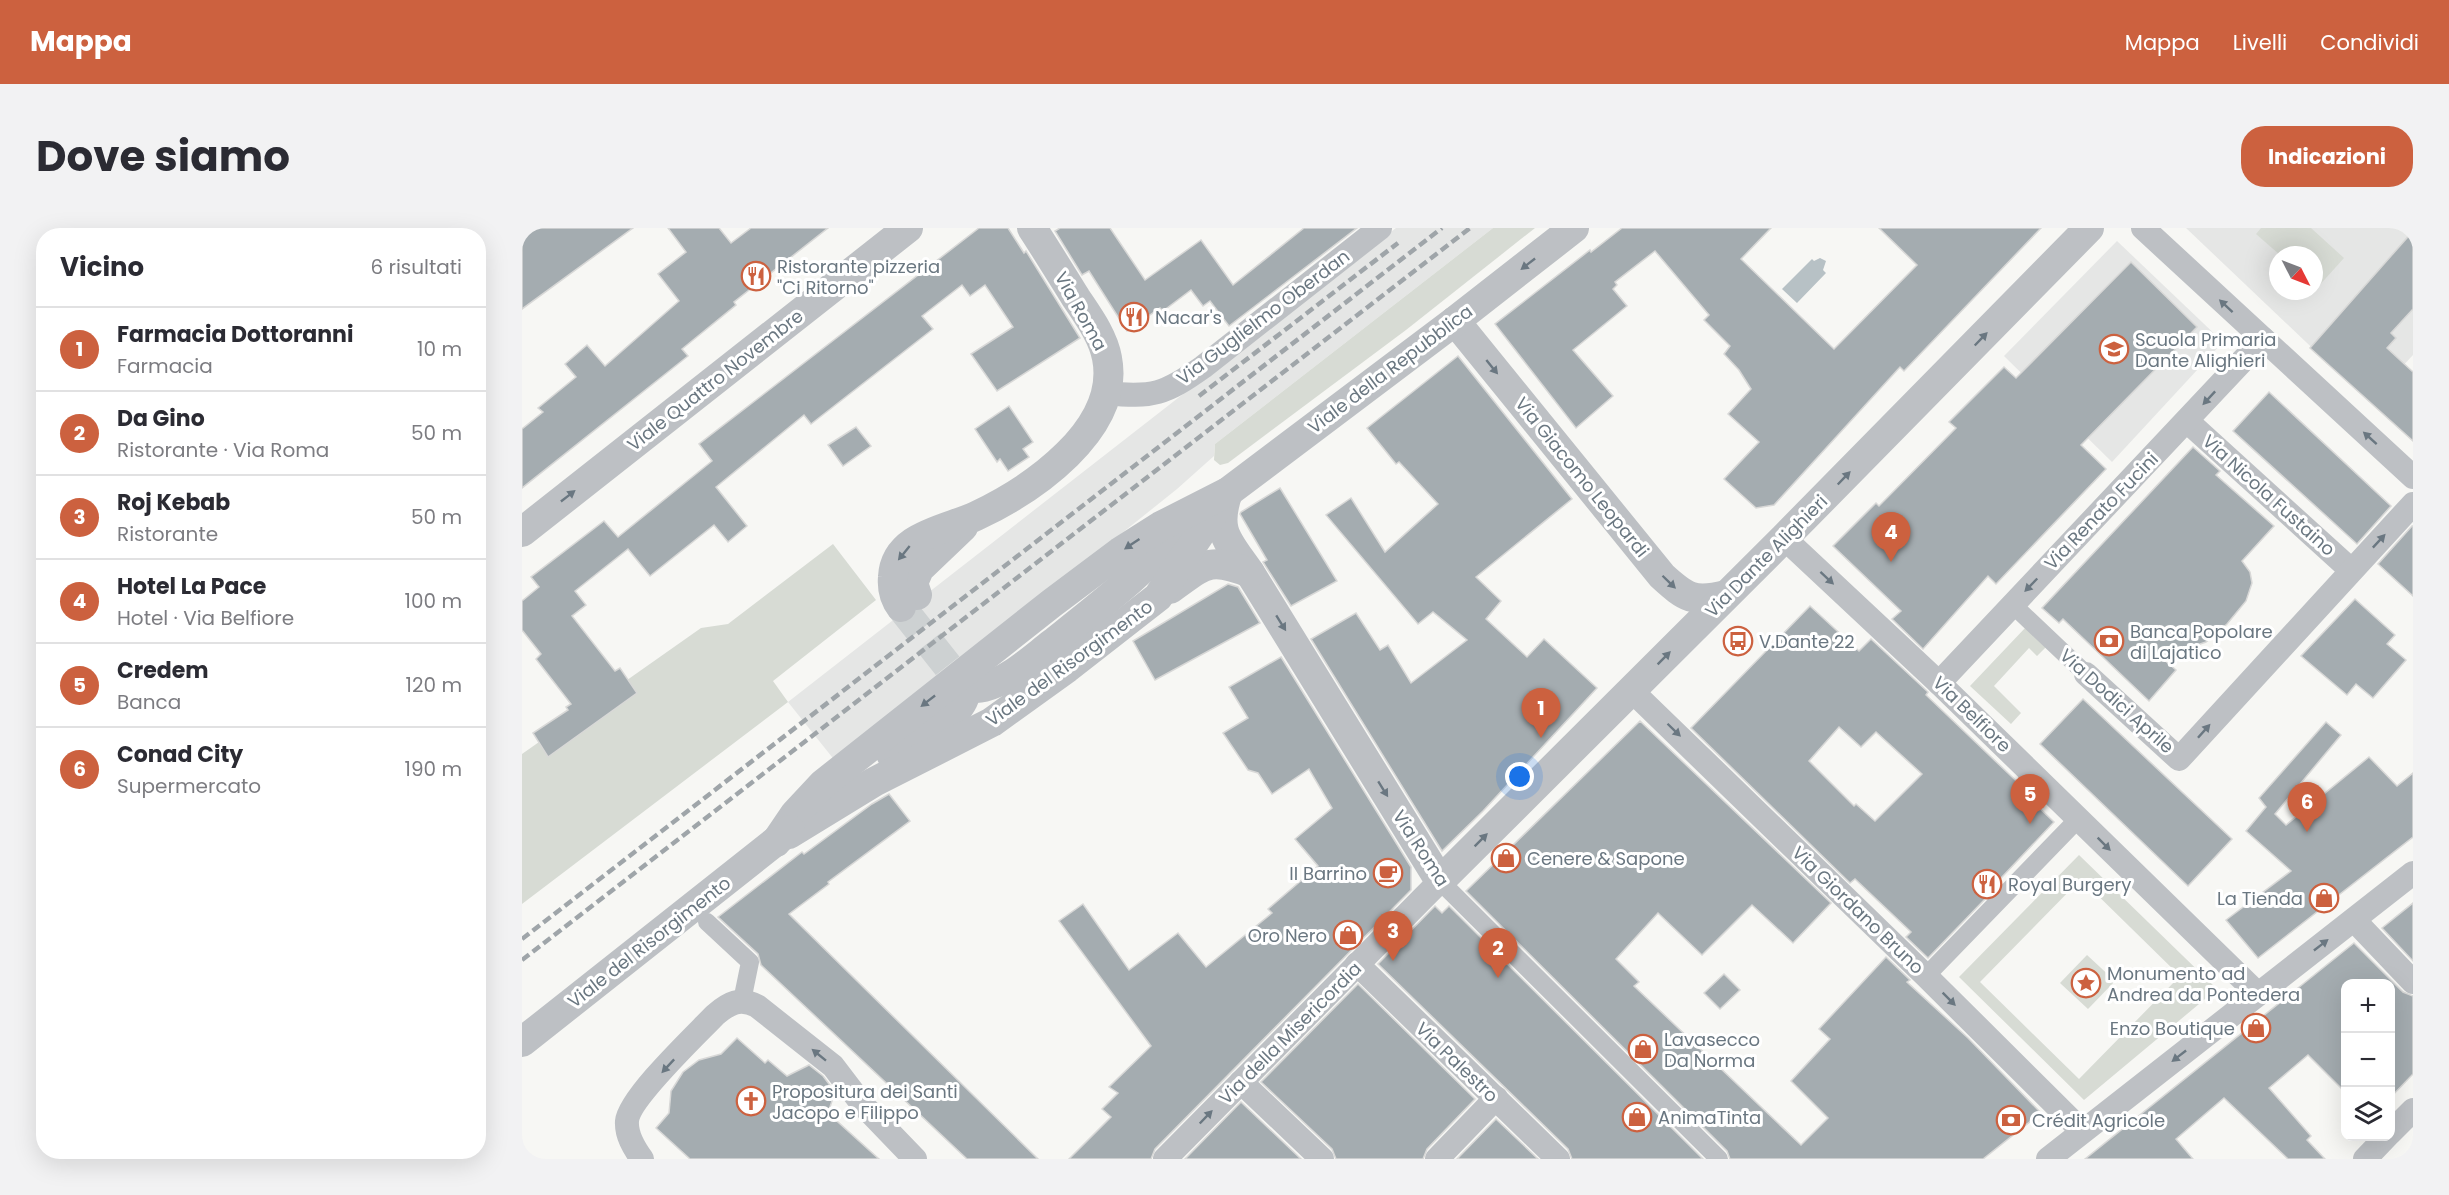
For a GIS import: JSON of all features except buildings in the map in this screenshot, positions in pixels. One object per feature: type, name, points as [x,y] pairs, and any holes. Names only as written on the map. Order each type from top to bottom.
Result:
[{"type":"street","name":"Viale Quattro Novembre","points":[[522,532],[908,228]]},
{"type":"street","name":"Via Roma","points":[[909,601],[919,569],[974,517],[1020,491],[1063,459],[1089,428],[1106,393],[1107,358],[1099,337],[1032,228]]},
{"type":"street","name":"Via Guglielmo Oberdan","points":[[1106,393],[1143,396],[1179,383],[1203,367],[1380,228]]},
{"type":"street","name":"Viale della Repubblica","points":[[1202,506],[1228,492],[1574,228]]},
{"type":"street","name":"Via Dante Alighieri","points":[[1440,881],[1784,538],[2089,228]]},
{"type":"street","points":[[2143,228],[2413,477]]},
{"type":"street","name":"Via Giacomo Leopardi","points":[[1455,321],[1662,576],[1680,592],[1691,598],[1711,599],[1726,595]]},
{"type":"street","name":"Via Renato Fucini","points":[[1939,683],[2263,339]]},
{"type":"street","name":"Via Nicola Fustaino","points":[[2187,421],[2351,570]]},
{"type":"street","name":"Via Roma","points":[[1228,492],[1223,505],[1221,524],[1227,540],[1250,573],[1440,881],[1719,1159]]},
{"type":"street","name":"Viale del Risorgimento","points":[[776,842],[874,782],[992,722],[1067,668],[1158,597],[1228,492]]},
{"type":"street","name":"Via Dodici Aprile","points":[[2012,604],[2179,759],[2413,504]]},
{"type":"street","name":"Viale del Risorgimento","points":[[522,1042],[776,842],[831,794],[953,714],[962,704],[969,679],[1012,674],[1140,572],[1168,545],[1202,506]]},
{"type":"street","name":"Viale del Risorgimento","points":[[776,842],[804,803],[848,764],[1052,603],[1127,547],[1161,526],[1202,506]]},
{"type":"street","name":"Via Belfiore","points":[[1784,538],[1939,683],[2258,994]]},
{"type":"street","points":[[1158,597],[1205,565],[1225,564],[1250,573]]},
{"type":"street","name":"Via Giordano Bruno","points":[[1631,690],[2082,1131]]},
{"type":"street","points":[[1926,976],[2079,818]]},
{"type":"street","points":[[2048,1159],[2413,873]]},
{"type":"street","name":"Via della Misericordia","points":[[1165,1159],[1440,881]]},
{"type":"street","points":[[2354,920],[2413,982]]},
{"type":"street","points":[[707,922],[750,962],[742,1001]]},
{"type":"street","name":"Via Palestro","points":[[1357,964],[1558,1159]]},
{"type":"street","points":[[642,1159],[630,1138],[628,1129],[627,1121],[631,1109],[715,1015],[728,1005],[742,1001],[757,1006],[833,1066],[862,1104],[915,1159]]},
{"type":"street","points":[[1240,1082],[1322,1159]]},
{"type":"street","points":[[1437,1159],[1496,1098]]},
{"type":"street","points":[[2395,1129],[2413,1110]]},
{"type":"street","points":[[2365,1159],[2383,1141]]},
{"type":"shaded area","points":[[1396,228],[1493,228],[1215,444],[1214,456],[1177,489],[836,762],[788,702]]},
{"type":"shaded area","points":[[1493,228],[1535,228],[1406,330],[1228,463],[1220,465],[1214,460],[1215,444]]},
{"type":"shaded area","points":[[2186,228],[2413,228],[2413,355],[2369,402]]},
{"type":"shaded area","points":[[2261,228],[2311,228],[2344,258],[2323,281],[2323,246],[2270,246],[2256,234]]},
{"type":"shaded area","name":"Scuola Primaria Dante Alighieri","points":[[2117,241],[2223,342],[2112,462],[2004,356]]},
{"type":"shaded area","points":[[1820,258],[1826,261],[1823,270],[1826,273],[1797,303],[1782,289],[1812,259],[1814,261]]},
{"type":"shaded area","points":[[833,544],[876,600],[773,681],[788,702],[522,904],[522,754],[701,628],[728,624]]},
{"type":"shaded area","points":[[2026,627],[2047,646],[2037,656],[2029,648],[1994,686],[2021,713],[2011,724],[1970,686]]},
{"type":"shaded area","points":[[2079,855],[2217,989],[2084,1100],[1959,977]],"holes":[[[2081,879],[2180,976],[2079,1079],[1980,982]]]},
{"type":"shaded area","points":[[2087,955],[2115,981],[2088,1009],[2060,983]]},
{"type":"tunnel","points":[[901,607],[962,684]]},
{"type":"railway","points":[[522,939],[1442,228]]},
{"type":"railway","points":[[522,960],[1470,228]]},
{"type":"railway","points":[[1199,396],[1398,243]]},
{"type":"place","name":"Ristorante pizzeria \"Ci Ritorno\"","points":[[756,276]]},
{"type":"place","name":"Nacar's","points":[[1134,317]]},
{"type":"place","name":"Scuola Primaria Dante Alighieri","points":[[2114,349]]},
{"type":"place","name":"Hotel La Pace","points":[[1891,562]]},
{"type":"place","name":"V.Dante 22","points":[[1738,641]]},
{"type":"place","name":"Banca Popolare di Lajatico","points":[[2109,641]]},
{"type":"place","name":"Farmacia Dottoranni","points":[[1541,738]]},
{"type":"place","name":"Credem","points":[[2030,824]]},
{"type":"place","name":"Conad City","points":[[2307,832]]},
{"type":"place","name":"Cenere & Sapone","points":[[1506,858]]},
{"type":"place","name":"Il Barrino","points":[[1388,873]]},
{"type":"place","name":"Royal Burgery","points":[[1987,884]]},
{"type":"place","name":"La Tienda","points":[[2324,898]]},
{"type":"place","name":"Oro Nero","points":[[1348,935]]},
{"type":"place","name":"Roj Kebab","points":[[1393,961]]},
{"type":"place","name":"Da Gino","points":[[1498,978]]},
{"type":"place","name":"Monumento ad Andrea da Pontedera","points":[[2086,983]]},
{"type":"place","name":"Enzo Boutique","points":[[2256,1028]]},
{"type":"place","name":"Lavasecco Da Norma","points":[[1643,1049]]},
{"type":"place","name":"Propositura dei Santi Jacopo e Filippo","points":[[751,1101]]},
{"type":"place","name":"AnimaTinta","points":[[1637,1117]]},
{"type":"place","name":"Crédit Agricole","points":[[2011,1120]]}]
